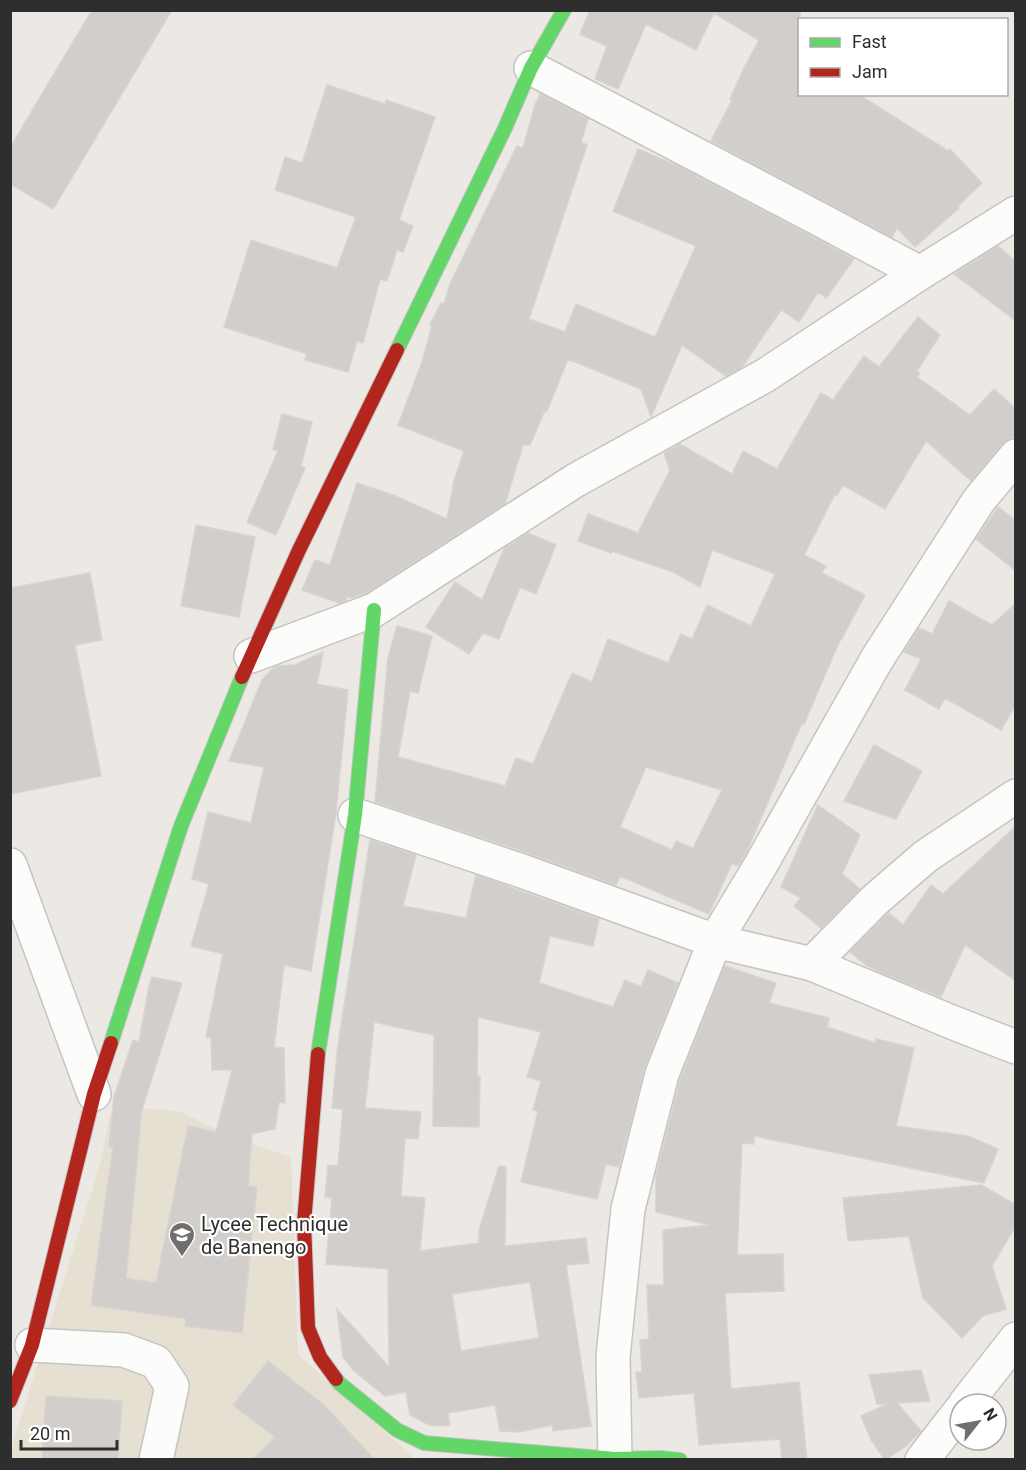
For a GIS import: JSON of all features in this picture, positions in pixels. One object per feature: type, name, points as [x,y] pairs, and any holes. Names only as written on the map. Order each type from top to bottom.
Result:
[{"type":"street","points":[[10,1401],[32,1345],[94,1094],[181,825],[251,656],[300,550],[505,128],[531,68],[564,10]]},
{"type":"street","points":[[531,68],[920,273]]},
{"type":"street","points":[[251,656],[374,610],[576,480],[766,375],[920,273],[1016,213]]},
{"type":"street","points":[[615,1459],[613,1357],[628,1209],[662,1074],[715,941],[877,659],[979,500],[1016,456]]},
{"type":"street","points":[[374,610],[355,816],[319,1043],[304,1223],[308,1328],[321,1358],[339,1383],[397,1430],[424,1443],[615,1459],[680,1460]]},
{"type":"street","points":[[812,964],[875,900],[927,856],[1016,796]]},
{"type":"street","points":[[355,816],[522,871],[715,941],[812,964],[1016,1047]]},
{"type":"street","points":[[10,866],[94,1094]]},
{"type":"street","points":[[974,1392],[1016,1339]]},
{"type":"street","points":[[32,1345],[124,1350],[156,1362],[172,1386],[156,1460]]},
{"type":"street","points":[[922,1460],[948,1426]]},
{"type":"shaded area","name":"Lycee Technique de Banengo","points":[[112,1106],[178,1111],[243,1141],[291,1157],[298,1354],[415,1459],[11,1460],[11,1449],[101,1161]]},
{"type":"building","points":[[92,10],[172,10],[53,209],[10,184],[10,148]]},
{"type":"building","points":[[590,10],[800,10],[800,18],[798,18],[798,96],[861,96],[948,151],[950,149],[982,183],[957,207],[959,208],[915,247],[897,228],[892,237],[711,141],[759,40],[714,13],[696,50],[646,24],[618,89],[595,79],[607,46],[580,34]]},
{"type":"building","points":[[327,85],[385,104],[386,100],[435,117],[399,220],[413,226],[403,252],[397,250],[387,281],[380,279],[363,343],[357,341],[348,372],[305,360],[307,354],[224,327],[251,240],[337,268],[356,217],[275,190],[285,157],[302,163]]},
{"type":"building","points":[[540,94],[588,119],[581,142],[587,145],[529,319],[565,332],[576,304],[655,337],[696,246],[613,211],[638,149],[678,166],[854,259],[826,298],[818,292],[799,322],[781,310],[742,367],[726,376],[682,345],[651,417],[641,389],[568,359],[547,411],[545,410],[530,445],[523,445],[505,504],[366,593],[352,598],[347,597],[346,601],[339,603],[302,590],[315,560],[330,565],[357,483],[393,495],[447,519],[454,481],[464,451],[398,425],[422,362],[432,326],[430,325],[441,303],[444,304],[450,284],[517,146],[523,148]]},
{"type":"building","points":[[998,246],[1016,262],[1016,321],[954,274]]},
{"type":"building","points":[[918,317],[940,335],[917,371],[920,373],[917,377],[970,415],[994,389],[1016,409],[1016,434],[1002,444],[971,481],[926,441],[885,509],[843,485],[837,495],[835,494],[804,555],[826,566],[822,573],[865,595],[840,640],[747,851],[738,866],[732,863],[709,914],[620,876],[616,885],[375,802],[388,658],[397,626],[432,636],[418,693],[410,691],[398,757],[505,786],[516,758],[533,764],[572,673],[592,682],[608,639],[668,663],[681,634],[692,639],[707,605],[751,626],[775,574],[712,550],[700,587],[673,572],[578,541],[588,514],[638,533],[670,470],[664,453],[680,444],[732,474],[743,451],[777,469],[821,393],[833,400],[864,356],[879,367]],"holes":[[[646,767],[722,790],[693,848],[676,841],[672,850],[620,827]]]},
{"type":"building","points":[[282,414],[312,422],[301,466],[305,468],[276,535],[247,522],[278,451],[273,449]]},
{"type":"building","points":[[998,507],[1016,521],[1016,571],[976,539]]},
{"type":"building","points":[[196,525],[255,537],[239,617],[181,606]]},
{"type":"building","points":[[528,533],[556,545],[536,594],[520,587],[499,639],[483,633],[469,654],[426,627],[455,582],[482,600],[504,549]]},
{"type":"building","points":[[90,573],[102,640],[75,645],[101,776],[10,794],[10,588]]},
{"type":"building","points":[[949,601],[992,625],[1016,603],[1016,704],[1001,730],[945,698],[939,709],[905,690],[921,659],[904,652],[919,628],[932,634]]},
{"type":"building","points":[[323,652],[317,684],[348,690],[336,813],[311,971],[284,965],[274,1047],[284,1048],[285,1103],[279,1102],[275,1129],[252,1134],[248,1186],[257,1187],[242,1333],[185,1326],[186,1319],[91,1305],[113,1147],[109,1147],[114,1097],[133,1040],[139,1042],[152,977],[182,983],[140,1116],[126,1278],[156,1283],[188,1126],[216,1132],[232,1070],[212,1070],[211,1038],[206,1037],[223,954],[191,946],[209,884],[192,879],[208,812],[251,823],[264,767],[229,761],[262,680],[274,667],[295,665]]},
{"type":"building","points":[[874,745],[922,771],[896,819],[844,801]]},
{"type":"building","points":[[818,805],[860,835],[842,874],[860,889],[821,928],[794,906],[801,898],[781,887]]},
{"type":"building","points":[[1016,826],[1016,981],[965,945],[941,997],[877,971],[850,952],[889,913],[903,925],[931,885],[943,894]]},
{"type":"building","points":[[370,840],[416,855],[403,906],[466,918],[476,875],[599,919],[593,946],[550,936],[539,983],[613,1007],[625,980],[641,987],[648,970],[678,983],[644,1069],[619,1167],[606,1164],[597,1199],[521,1182],[538,1111],[533,1110],[541,1081],[527,1077],[541,1032],[478,1017],[479,1127],[433,1126],[434,1035],[374,1022],[365,1108],[421,1112],[418,1139],[405,1138],[401,1196],[425,1198],[420,1251],[479,1243],[479,1230],[499,1166],[506,1167],[505,1246],[586,1238],[589,1263],[566,1265],[591,1426],[553,1431],[552,1425],[519,1432],[500,1431],[495,1405],[448,1413],[450,1425],[429,1425],[410,1415],[406,1392],[385,1396],[353,1370],[343,1357],[337,1309],[389,1367],[388,1269],[326,1264],[332,1198],[325,1197],[328,1165],[338,1166],[343,1109],[332,1108],[338,1045]],"holes":[[[530,1282],[539,1338],[461,1351],[452,1294]]]},
{"type":"building","points":[[725,966],[776,983],[769,1003],[829,1018],[827,1027],[875,1043],[876,1039],[914,1048],[896,1126],[968,1136],[998,1149],[984,1183],[754,1136],[754,1144],[742,1143],[737,1255],[783,1254],[784,1291],[725,1293],[731,1389],[799,1382],[807,1460],[782,1460],[780,1439],[699,1445],[694,1393],[639,1398],[636,1372],[642,1372],[640,1340],[649,1339],[647,1285],[664,1285],[663,1230],[710,1225],[656,1212],[656,1176],[680,1080]]},
{"type":"building","points":[[981,1185],[1016,1205],[1016,1225],[992,1266],[1006,1309],[983,1316],[962,1338],[923,1298],[909,1236],[848,1241],[843,1198]]},
{"type":"building","points":[[268,1361],[324,1405],[375,1460],[252,1460],[275,1437],[233,1405]]},
{"type":"building","points":[[921,1370],[930,1401],[897,1403],[921,1431],[905,1447],[885,1460],[871,1440],[861,1416],[888,1404],[877,1404],[869,1375]]},
{"type":"building","points":[[46,1396],[122,1401],[118,1460],[42,1460]]},
{"type":"traffic: fast","points":[[397,350],[505,128],[531,68],[564,10]]},
{"type":"traffic: fast","points":[[318,1054],[355,815],[374,610]]},
{"type":"traffic: fast","points":[[111,1043],[181,826],[242,677]]},
{"type":"traffic: fast","points":[[336,1379],[397,1430],[424,1443],[615,1459],[680,1460]]},
{"type":"traffic: jam","points":[[242,677],[299,550],[397,350]]},
{"type":"traffic: jam","points":[[10,1401],[32,1345],[94,1094],[111,1043]]},
{"type":"traffic: jam","points":[[318,1054],[304,1223],[308,1328],[320,1357],[336,1379]]},
{"type":"place","name":"Lycee Technique de Banengo","points":[[182,1258]]}]
